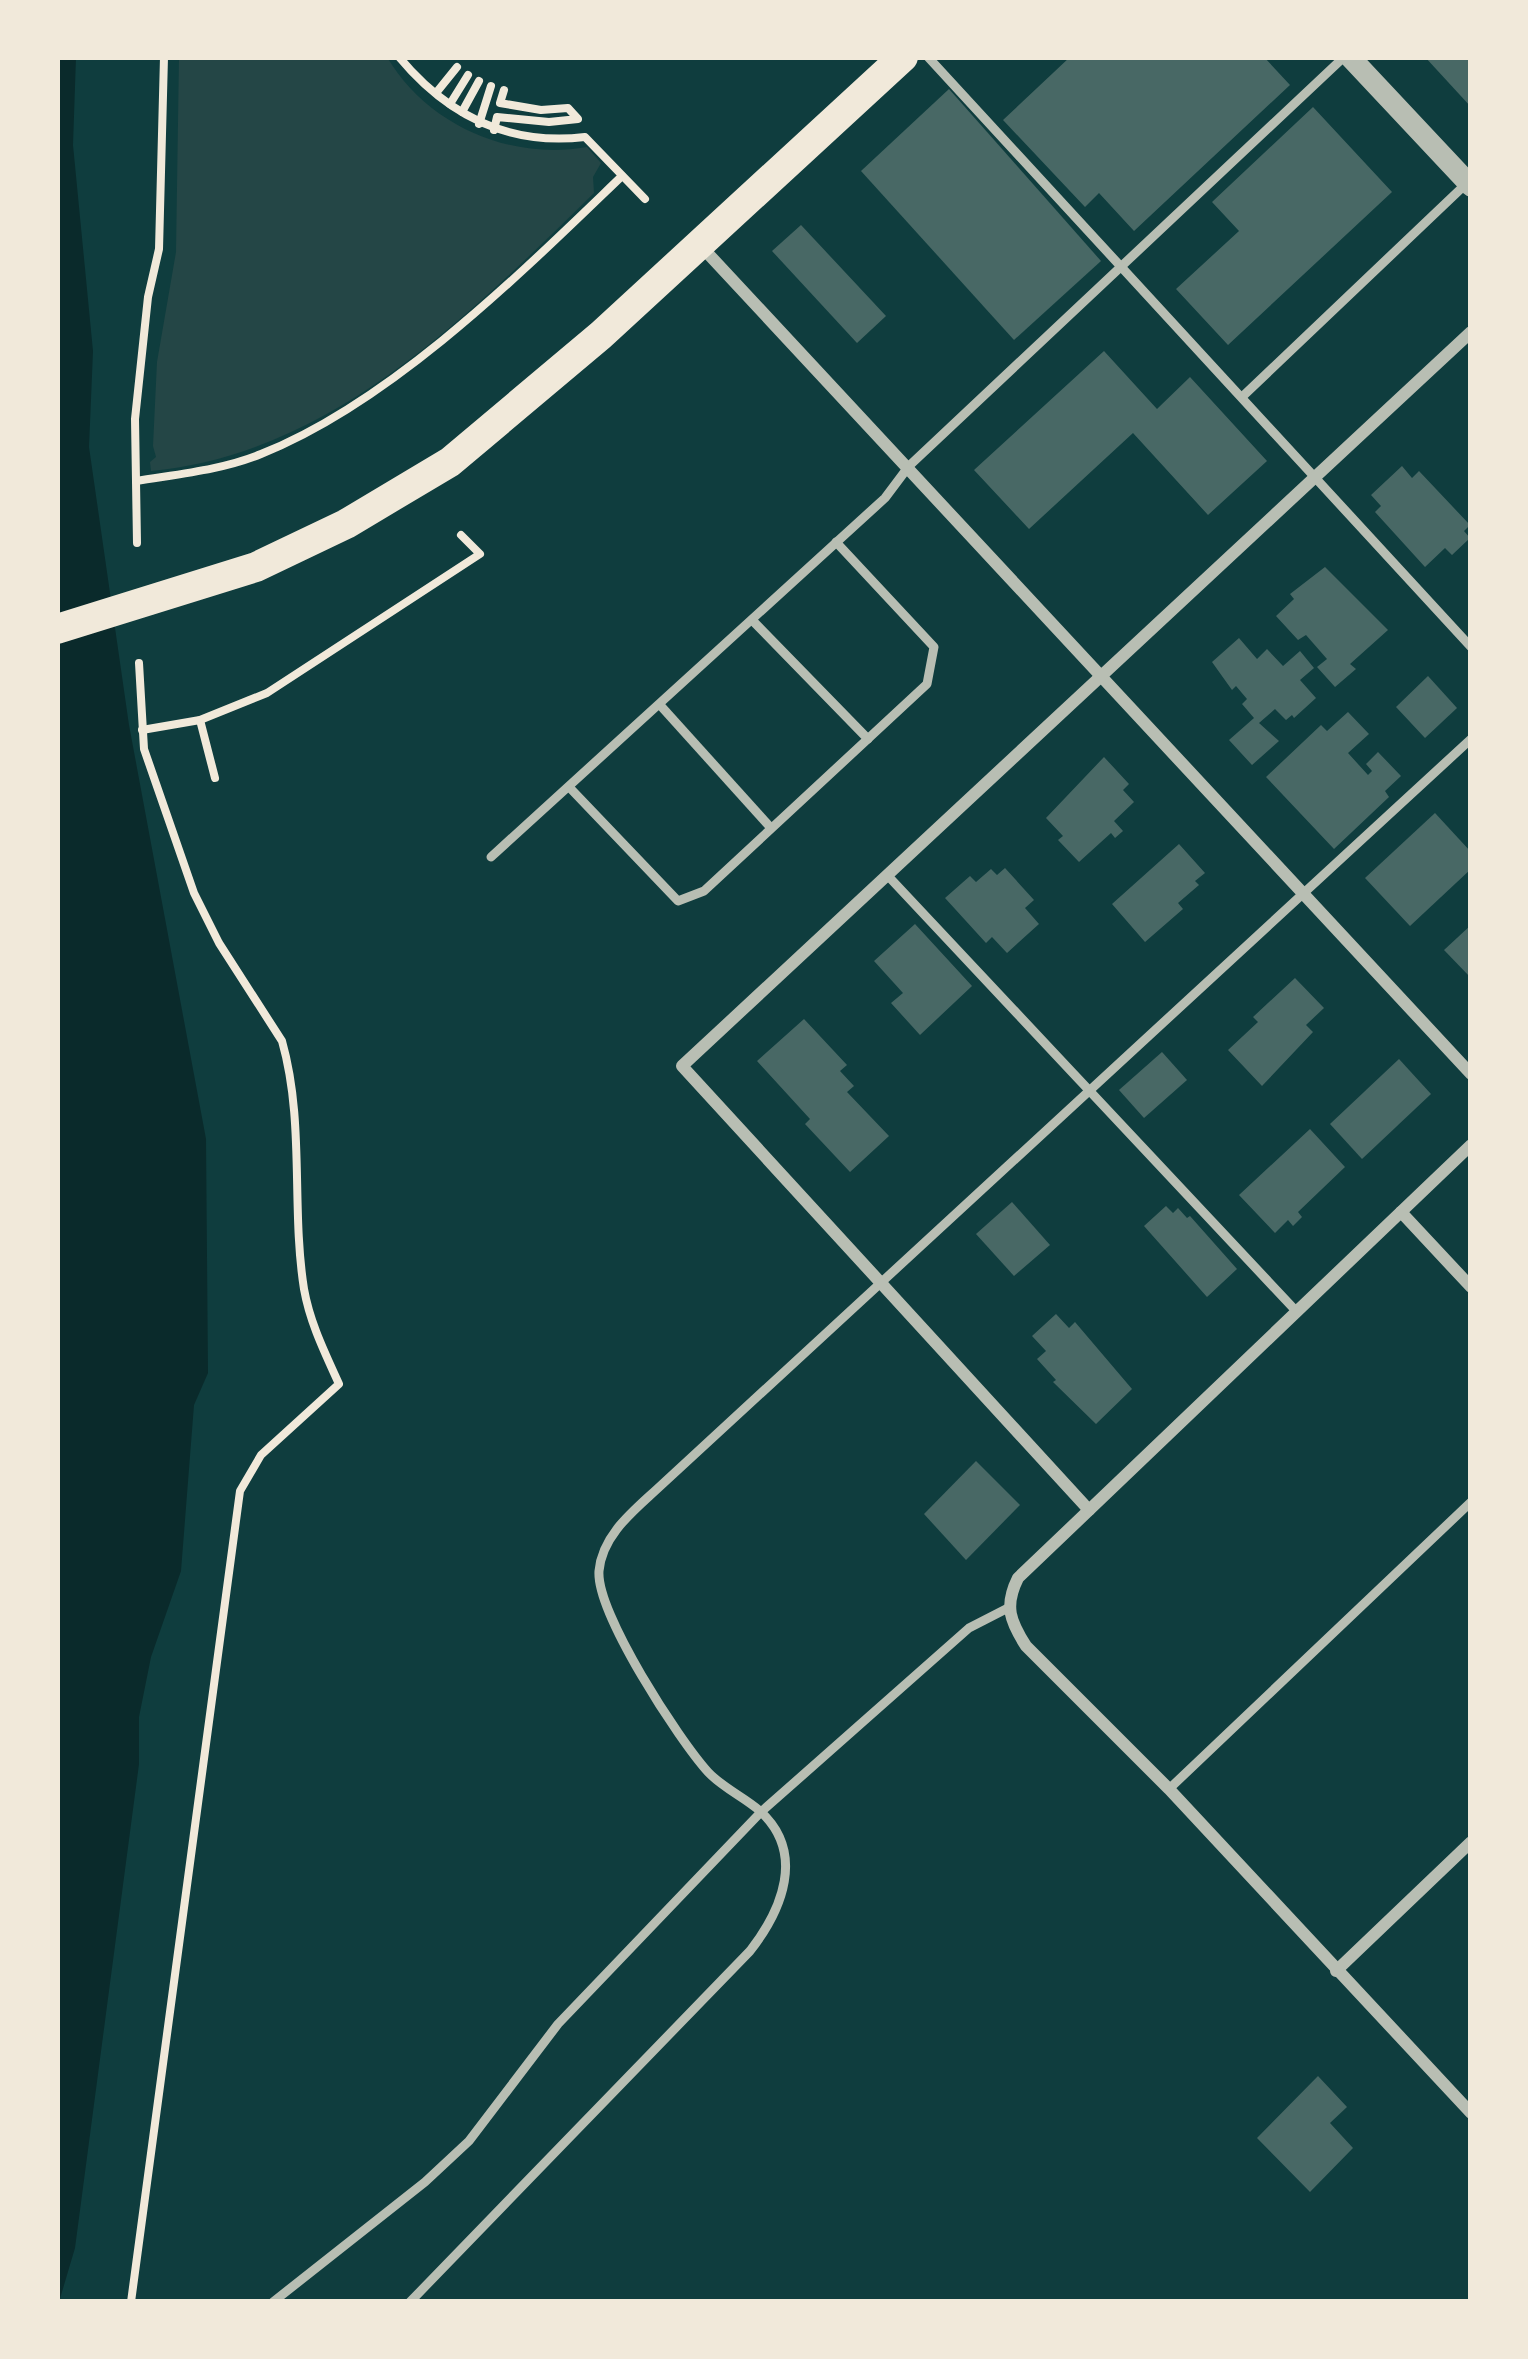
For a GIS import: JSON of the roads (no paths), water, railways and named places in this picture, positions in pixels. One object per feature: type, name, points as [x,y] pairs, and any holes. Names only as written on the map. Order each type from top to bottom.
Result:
[{"type":"main road","points":[[57,629],[256,567],[346,524],[450,462],[602,335],[903,57]]},
{"type":"street","points":[[1347,57],[1469,184]]},
{"type":"street","points":[[700,245],[1471,1074]]},
{"type":"street","points":[[1090,1510],[682,1066],[1471,332]]},
{"type":"street","points":[[1471,1145],[1018,1578],[1008,1608],[1013,1627],[1026,1646],[1169,1789],[1471,2113]]},
{"type":"street","points":[[1401,1212],[1471,1287]]},
{"type":"street","points":[[1336,1971],[1471,1842]]},
{"type":"lane","points":[[928,57],[1471,647]]},
{"type":"lane","points":[[491,857],[885,497],[909,466],[1347,57]]},
{"type":"lane","points":[[1242,398],[1469,184]]},
{"type":"lane","points":[[570,788],[678,901],[704,891],[927,684],[934,647],[836,542]]},
{"type":"lane","points":[[752,620],[868,739]]},
{"type":"lane","points":[[659,705],[771,828]]},
{"type":"lane","points":[[410,2302],[766,1931],[780,1907],[788,1864],[776,1831],[761,1813],[712,1777],[681,1740],[635,1664],[604,1600],[598,1575],[604,1547],[626,1518],[1471,739]]},
{"type":"lane","points":[[889,877],[1297,1312]]},
{"type":"lane","points":[[1169,1789],[1471,1502]]},
{"type":"lane","points":[[273,2302],[425,2182],[469,2141],[558,2024],[761,1813],[969,1628],[1008,1608]]}]
